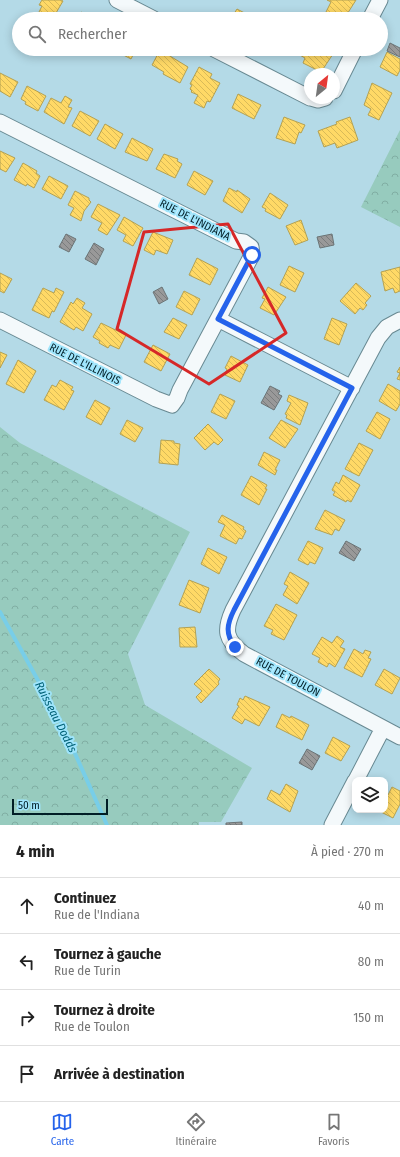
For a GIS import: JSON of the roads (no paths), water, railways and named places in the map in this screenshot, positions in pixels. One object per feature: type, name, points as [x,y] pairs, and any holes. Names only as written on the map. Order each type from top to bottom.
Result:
[{"type":"street","points":[[117,0],[140,12]]},
{"type":"street","points":[[374,12],[380,0]]},
{"type":"street","points":[[228,56],[304,94]]},
{"type":"street","points":[[340,79],[352,56]]},
{"type":"street","name":"RUE DE L'INDIANA","points":[[0,122],[236,241],[244,242],[251,247],[252,255],[172,405]]},
{"type":"street","points":[[218,319],[352,388]]},
{"type":"street","name":"RUE DE L'ILLINOIS","points":[[0,320],[156,399],[172,405]]},
{"type":"street","name":"RUE DE TOULON","points":[[400,320],[387,327],[378,338],[234,610],[227,631],[229,640],[244,654],[400,737]]},
{"type":"street","points":[[357,777],[383,728]]},
{"type":"street","points":[[332,825],[352,787]]},
{"type":"waterway","name":"Ruisseau Dodds","points":[[0,612],[60,720],[107,825]]}]
